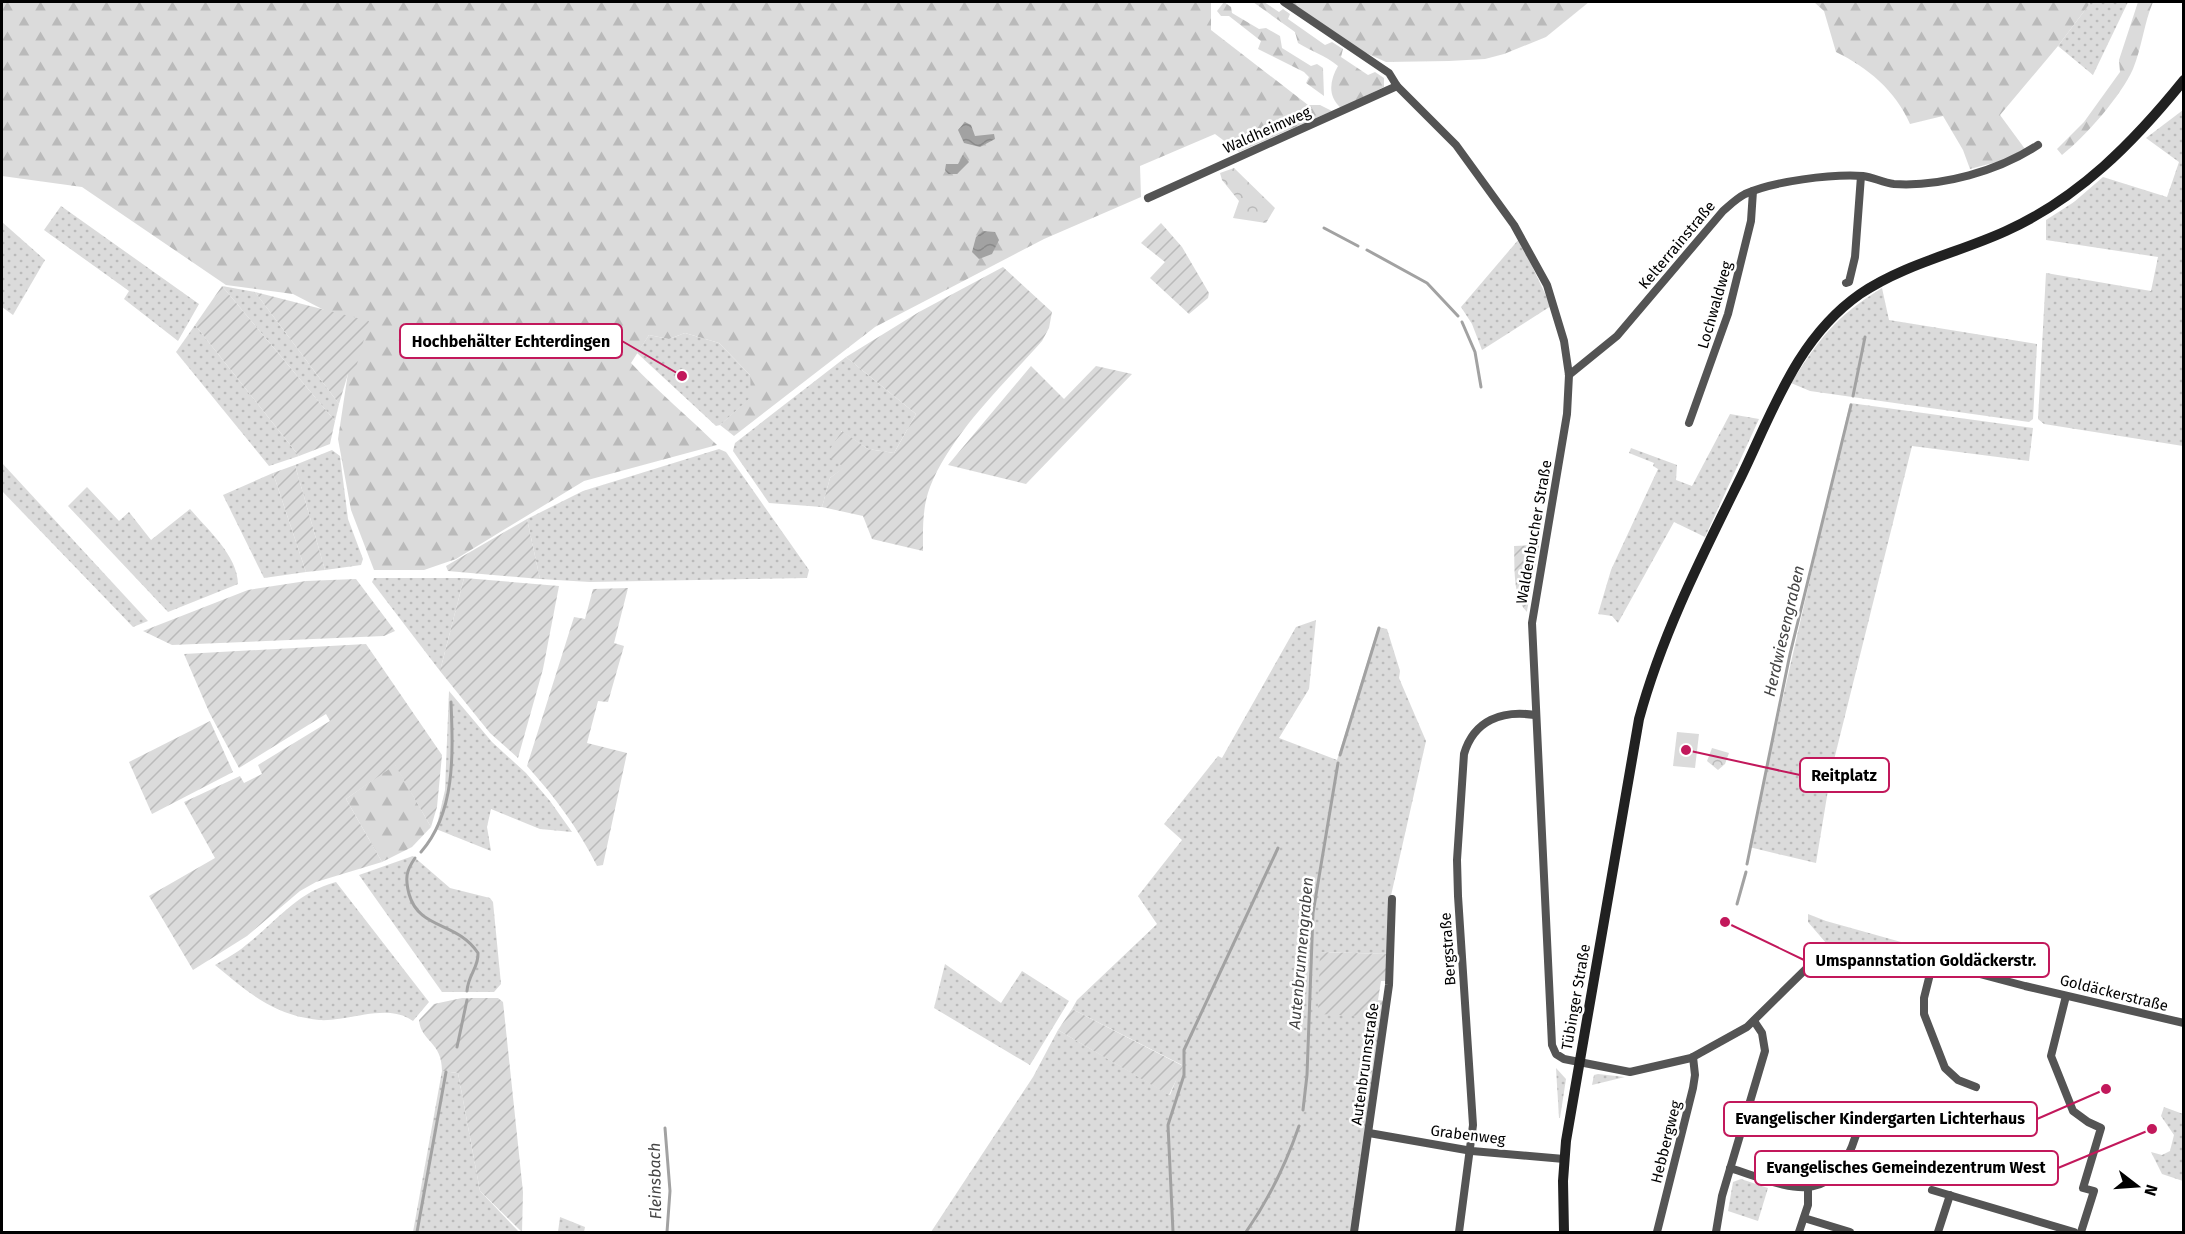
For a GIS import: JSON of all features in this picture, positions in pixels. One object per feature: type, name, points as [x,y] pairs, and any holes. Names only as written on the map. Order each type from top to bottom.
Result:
[{"type":"main road","name":"Tübinger Straße","points":[[1564,1233],[1564,1159],[1629,767],[1645,698],[1674,616],[1791,372],[1820,331],[1844,306],[1879,282],[2005,232],[2064,198],[2124,149],[2184,80]]},
{"type":"street","name":"Waldenbucher Straße","points":[[1284,2],[1389,73],[1397,86],[1456,145],[1514,225],[1543,277],[1555,306],[1564,341],[1569,375],[1567,414],[1532,622],[1535,715],[1552,1045],[1560,1057],[1580,1062]]},
{"type":"street","name":"Waldheimweg","points":[[1148,198],[1397,86]]},
{"type":"street","name":"Kelterrainstraße","points":[[1569,375],[1617,336],[1723,211],[1742,195],[1816,179],[1861,176],[1893,184],[1925,183],[2004,164],[2038,145]]},
{"type":"street","points":[[1846,283],[1849,282],[1855,257],[1861,176]]},
{"type":"street","name":"Lochwaldweg","points":[[1689,423],[1728,314],[1751,221],[1753,191]]},
{"type":"street","name":"Bergstraße","points":[[1459,1233],[1472,1151],[1471,1085],[1458,896],[1464,754],[1468,739],[1484,723],[1517,712],[1535,715]]},
{"type":"street","name":"Autenbrunnstraße","points":[[1354,1233],[1389,985],[1392,899]]},
{"type":"street","name":"Goldäckerstraße","points":[[1580,1062],[1630,1072],[1692,1057],[1754,1021],[1804,970],[1829,955],[1877,948],[2184,1023]]},
{"type":"street","points":[[1933,962],[1923,998],[1924,1014],[1945,1068],[1958,1080],[1976,1087]]},
{"type":"street","points":[[2066,996],[2051,1056],[2073,1111],[2101,1128],[2083,1188],[2094,1191],[2081,1233]]},
{"type":"street","points":[[1716,1233],[1730,1168],[1765,1051],[1762,1033],[1754,1021]]},
{"type":"street","name":"Hebbergweg","points":[[1657,1233],[1693,1088],[1695,1075],[1692,1057]]},
{"type":"street","name":"Grabenweg","points":[[1369,1133],[1472,1151],[1564,1159]]},
{"type":"street","points":[[1730,1168],[1791,1187],[1808,1189],[1815,1187],[1842,1167],[1850,1154],[1856,1135]]},
{"type":"street","points":[[1799,1233],[1804,1218],[1808,1189]]},
{"type":"street","points":[[1932,1190],[2074,1233]]},
{"type":"street","points":[[1938,1233],[1950,1195]]},
{"type":"street","points":[[1804,1218],[1850,1233]]},
{"type":"green space","points":[[2,2],[1211,2],[1211,30],[1308,105],[1320,105],[1332,111],[1239,152],[1215,134],[1140,166],[1141,197],[1044,239],[875,327],[734,436],[720,425],[751,397],[750,375],[719,343],[685,333],[669,339],[649,335],[631,363],[717,445],[584,481],[456,559],[424,570],[374,570],[351,510],[338,439],[355,326],[293,294],[226,285],[82,187],[2,176]]},
{"type":"green space","points":[[1224,2],[1231,7],[1232,13],[1259,29],[1266,28],[1280,36],[1282,48],[1311,66],[1317,64],[1323,68],[1324,96],[1306,83],[1309,77],[1304,72],[1258,49],[1261,41],[1229,16],[1221,16],[1217,11]]},
{"type":"green space","points":[[1253,2],[1264,2],[1279,12],[1283,9],[1290,14],[1288,19],[1325,45],[1332,42],[1343,49],[1341,57],[1368,75],[1375,72],[1384,78],[1384,87],[1341,108],[1331,88],[1338,66],[1298,43],[1295,32]]},
{"type":"green space","points":[[1290,2],[1589,2],[1546,37],[1504,54],[1485,59],[1386,62],[1366,53]]},
{"type":"green space","points":[[1814,2],[2091,2],[2058,46],[2000,115],[2025,149],[2004,160],[1970,169],[1963,150],[1943,116],[1910,124],[1897,101],[1879,81],[1859,65],[1836,52],[1824,11]]},
{"type":"green space","points":[[2091,2],[2128,2],[2093,75],[2058,46]]},
{"type":"green space","points":[[2138,2],[2153,2],[2133,69],[2102,115],[2062,155],[2057,149],[2084,122],[2120,72],[2119,60]]},
{"type":"green space","points":[[2183,110],[2183,446],[2044,424],[2038,419],[2046,273],[2151,291],[2158,257],[2046,240],[2046,220],[2074,202],[2103,177],[2167,197],[2179,162],[2146,138]]},
{"type":"green space","points":[[1234,168],[1275,208],[1266,223],[1233,218],[1239,201],[1222,180],[1220,173]]},
{"type":"green space","points":[[61,206],[199,304],[178,341],[124,299],[129,291],[44,230]]},
{"type":"green space","points":[[2,222],[45,260],[13,315],[2,307]]},
{"type":"green space","points":[[1161,223],[1182,247],[1209,293],[1208,298],[1189,314],[1150,278],[1165,262],[1141,243]]},
{"type":"green space","points":[[1519,239],[1551,306],[1482,350],[1472,324],[1461,307]]},
{"type":"green space","points":[[1003,267],[1052,312],[1049,328],[1042,341],[980,410],[939,467],[926,503],[923,551],[872,539],[863,516],[822,507],[830,478],[844,467],[826,455],[842,431],[868,449],[894,453],[916,414],[846,357],[919,312]]},
{"type":"green space","points":[[222,286],[255,292],[339,404],[335,421]]},
{"type":"green space","points":[[222,286],[335,421],[330,444],[299,456],[195,325]]},
{"type":"green space","points":[[1882,288],[1889,320],[2037,344],[2033,419],[2029,422],[1810,391],[1791,383],[1820,341],[1840,319]]},
{"type":"green space","points":[[255,292],[369,321],[354,375],[348,374],[339,404]]},
{"type":"green space","points":[[195,325],[299,456],[269,466],[176,352]]},
{"type":"green space","points":[[685,333],[719,343],[750,375],[752,397],[720,425],[716,426],[637,353],[649,335],[669,339]]},
{"type":"green space","points":[[846,357],[916,414],[894,453],[868,449],[841,431],[845,467],[830,478],[822,507],[769,503],[733,451],[735,443]]},
{"type":"green space","points":[[1031,366],[1064,399],[1096,366],[1132,374],[1026,484],[948,465]]},
{"type":"green space","points":[[1850,403],[2033,428],[2029,461],[1912,446],[1831,772],[1816,863],[1749,847]]},
{"type":"green space","points":[[1730,414],[1759,419],[1705,537],[1674,522],[1618,623],[1612,616],[1598,614],[1611,570],[1658,469],[1653,466],[1654,463],[1629,453],[1631,448],[1677,465],[1676,480],[1692,486]]},
{"type":"green space","points":[[719,449],[726,452],[809,570],[807,578],[590,582],[540,579],[527,519],[583,491]]},
{"type":"green space","points":[[332,450],[340,456],[348,519],[363,559],[361,565],[325,570],[295,465]]},
{"type":"green space","points":[[2,463],[148,621],[133,627],[2,491]]},
{"type":"green space","points":[[295,465],[325,570],[306,572],[273,473]]},
{"type":"green space","points":[[273,473],[306,572],[264,578],[223,495]]},
{"type":"green space","points":[[87,487],[119,521],[129,512],[151,540],[190,509],[227,553],[237,574],[238,584],[168,612],[68,506]]},
{"type":"green space","points":[[527,519],[540,579],[448,571],[446,566]]},
{"type":"green space","points":[[1539,545],[1527,612],[1522,606],[1517,590],[1514,546]]},
{"type":"green space","points":[[374,578],[464,578],[440,671],[372,582]]},
{"type":"green space","points":[[464,578],[559,586],[543,669],[518,758],[490,733],[440,671]]},
{"type":"green space","points":[[356,579],[395,631],[384,636],[172,645],[143,631],[248,590],[306,581]]},
{"type":"green space","points":[[628,588],[614,643],[624,646],[608,702],[598,701],[587,743],[627,753],[603,865],[597,866],[565,813],[527,766],[574,617],[585,619],[593,589]]},
{"type":"green space","points":[[1316,620],[1309,689],[1279,738],[1337,760],[1378,627],[1387,629],[1400,671],[1399,678],[1426,741],[1390,900],[1388,954],[1320,952],[1320,981],[1383,1017],[1351,1232],[931,1232],[1033,1077],[1058,1030],[1170,1095],[1182,1065],[1072,1009],[1077,1000],[1157,924],[1138,896],[1182,840],[1164,824],[1218,756],[1222,758],[1296,627]]},
{"type":"green space","points":[[366,644],[442,755],[437,807],[431,827],[395,765],[346,799],[382,862],[316,882],[300,891],[247,936],[193,970],[149,896],[215,858],[184,802],[240,776],[244,783],[262,774],[258,765],[330,721],[326,714],[239,768],[209,712],[184,654]]},
{"type":"green space","points":[[449,691],[492,742],[526,773],[572,832],[540,829],[491,809],[487,827],[491,851],[436,829],[445,790]]},
{"type":"green space","points":[[210,721],[233,772],[152,814],[129,762]]},
{"type":"green space","points":[[1677,732],[1699,734],[1695,768],[1673,766]]},
{"type":"green space","points":[[1712,748],[1729,753],[1725,764],[1718,770],[1707,761]]},
{"type":"green space","points":[[395,764],[431,827],[412,847],[382,862],[346,799]]},
{"type":"green space","points":[[413,856],[450,888],[490,898],[493,902],[501,984],[494,992],[442,992],[359,875]]},
{"type":"green space","points":[[336,882],[429,1002],[413,1021],[392,1013],[319,1020],[288,1013],[262,1001],[215,965],[242,948],[298,900]]},
{"type":"green space","points":[[1808,914],[1969,961],[1968,965],[1917,950],[1885,944],[1868,944],[1832,950],[1808,922]]},
{"type":"green space","points":[[1320,952],[1388,954],[1387,981],[1381,981],[1378,1000],[1385,1001],[1383,1017],[1318,1014]]},
{"type":"green space","points":[[945,964],[1001,1003],[1022,971],[1069,1001],[1030,1065],[934,1008]]},
{"type":"green space","points":[[462,998],[498,998],[503,1002],[523,1192],[522,1232],[480,1191],[458,1073],[442,1071],[439,1053],[423,1033],[419,1020],[434,1004]]},
{"type":"green space","points":[[1072,1009],[1183,1066],[1169,1095],[1058,1030]]},
{"type":"green space","points":[[1556,1068],[1566,1079],[1560,1118],[1559,1118]]},
{"type":"green space","points":[[442,1071],[458,1073],[480,1191],[519,1232],[413,1232]]},
{"type":"green space","points":[[1594,1075],[1625,1077],[1592,1085]]},
{"type":"green space","points":[[2164,1107],[2183,1114],[2183,1181],[2162,1174],[2151,1152],[2162,1155],[2170,1151],[2174,1135],[2161,1116]]},
{"type":"green space","points":[[1741,1179],[1768,1188],[1758,1221],[1728,1211],[1733,1182]]},
{"type":"green space","points":[[560,1217],[585,1227],[584,1232],[558,1232]]},
{"type":"water","points":[[965,122],[971,125],[975,136],[994,134],[995,139],[980,147],[964,143],[958,130]]},
{"type":"water","points":[[963,155],[969,162],[957,174],[948,174],[945,170],[946,164],[958,164]]},
{"type":"water","points":[[983,231],[995,232],[999,240],[992,254],[979,259],[972,252],[976,237]]},
{"type":"waterway","points":[[1324,228],[1358,246]]},
{"type":"waterway","points":[[1367,250],[1427,283],[1458,316]]},
{"type":"waterway","points":[[1462,322],[1475,352],[1481,387]]},
{"type":"waterway","name":"Herdwiesengraben","points":[[1853,396],[1865,337]]},
{"type":"waterway","name":"Herdwiesengraben","points":[[1747,864],[1790,654],[1851,405]]},
{"type":"waterway","name":"Autenbrunnengraben","points":[[1340,755],[1379,628]]},
{"type":"waterway","points":[[421,852],[441,819],[450,781],[451,702]]},
{"type":"waterway","name":"Autenbrunnengraben","points":[[1303,1110],[1307,1075],[1313,913],[1338,763]]},
{"type":"waterway","points":[[1173,1232],[1168,1125],[1184,1075],[1184,1050],[1278,848]]},
{"type":"waterway","points":[[415,858],[408,871],[407,879],[409,894],[414,906],[430,920],[460,935],[478,953],[477,963],[469,980],[467,991]]},
{"type":"waterway","name":"Herdwiesengraben","points":[[1737,904],[1746,872]]},
{"type":"waterway","points":[[457,1047],[467,1000]]},
{"type":"waterway","points":[[417,1232],[446,1072]]},
{"type":"waterway","name":"Autenbrunnengraben","points":[[1246,1232],[1276,1181],[1299,1126]]},
{"type":"waterway","name":"Fleinsbach","points":[[665,1128],[670,1191],[667,1232]]},
{"type":"place","name":"Hochbehälter Echterdingen","points":[[682,376]]},
{"type":"place","name":"Reitplatz","points":[[1686,750]]},
{"type":"place","name":"Umspannstation Goldäckerstr.","points":[[1725,922]]},
{"type":"place","name":"Evangelischer Kindergarten Lichterhaus","points":[[2106,1089]]},
{"type":"place","name":"Evangelisches Gemeindezentrum West","points":[[2152,1129]]}]
